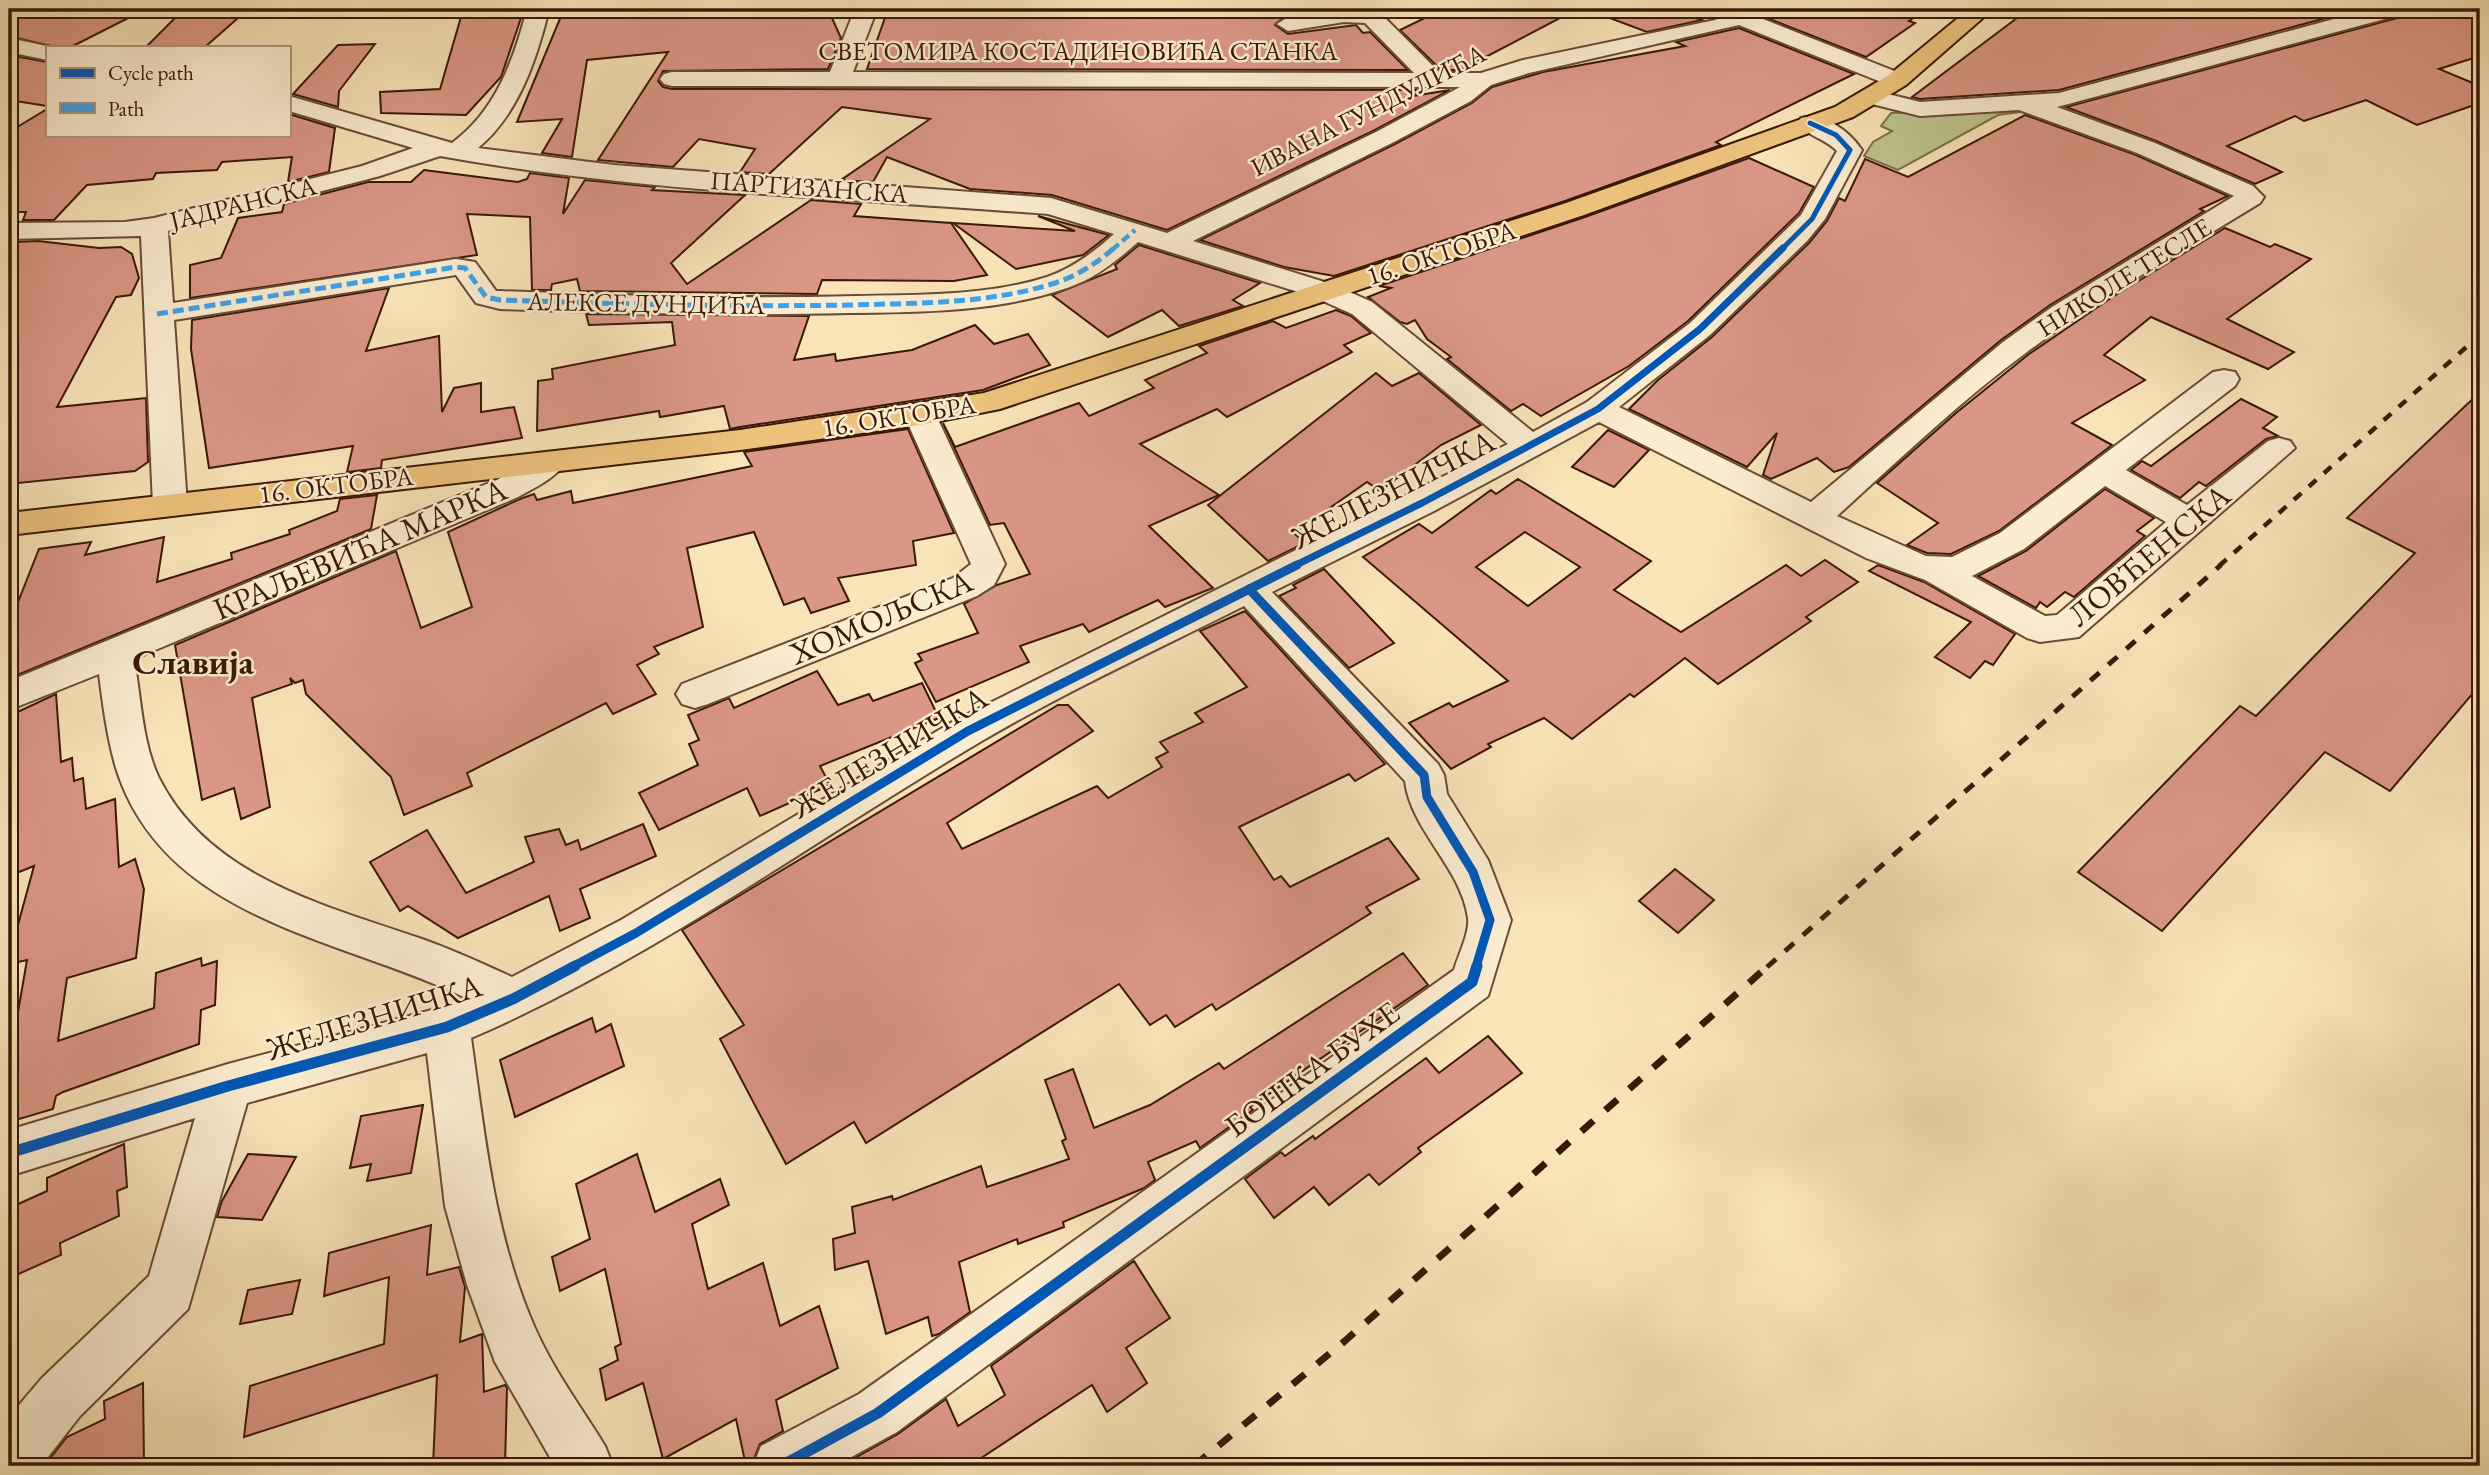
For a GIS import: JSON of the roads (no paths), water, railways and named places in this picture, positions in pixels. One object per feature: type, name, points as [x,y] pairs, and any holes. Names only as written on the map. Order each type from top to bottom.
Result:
[{"type":"main road","name":"16. ОКТОБРА","points":[[9,524],[740,440],[920,415],[989,402],[1575,209],[1859,106],[1982,9]]},
{"type":"street","points":[[447,150],[472,142],[497,111],[530,40],[538,9]]},
{"type":"street","points":[[839,78],[866,9]]},
{"type":"street","points":[[1717,9],[1750,14],[1895,79]]},
{"type":"street","points":[[1872,97],[1920,109],[2026,104],[2098,90],[2395,9]]},
{"type":"street","name":"ИВАНА ГУНДУЛИЋА","points":[[1172,241],[1385,137],[1463,96],[1483,80],[1523,67],[1750,14]]},
{"type":"street","points":[[1288,24],[1344,15],[1371,18],[1433,79]]},
{"type":"street","points":[[9,45],[46,53]]},
{"type":"street","name":"СВЕТОМИРА КОСТАДИНОВИЋА СТАНКА","points":[[673,79],[1483,80]]},
{"type":"street","name":"ПАРТИЗАНСКА","points":[[290,103],[447,150],[614,173],[1051,206],[1172,241],[1324,291]]},
{"type":"street","name":"НИКОЛЕ ТЕСЛЕ","points":[[1814,518],[1913,430],[2013,348],[2062,313],[2250,197],[2244,191],[2146,148],[2026,104]]},
{"type":"street","name":"ЖЕЛЕЗНИЧКА","points":[[9,1153],[228,1086],[447,1027],[513,999],[636,933],[968,731],[1531,447],[1598,409],[1700,329],[1797,235],[1827,193],[1850,150],[1836,135],[1810,123]]},
{"type":"street","name":"ЈАДРАНСКА","points":[[170,505],[156,314],[154,226],[447,150]]},
{"type":"street","points":[[10,231],[125,230],[154,226]]},
{"type":"street","name":"АЛЕКСЕ ДУНДИЋА","points":[[156,314],[456,267],[465,268],[486,297],[500,300],[687,306],[916,303],[975,299],[1012,293],[1071,277],[1135,230]]},
{"type":"street","points":[[1324,291],[1362,308],[1380,321],[1531,447]]},
{"type":"street","points":[[1938,573],[1975,562],[2012,541],[2101,470],[2224,379]]},
{"type":"street","name":"ЛОВЋЕНСКА","points":[[1598,409],[1814,518],[1920,569],[1938,573],[2040,629],[2056,630],[2077,621],[2189,521],[2279,448]]},
{"type":"street","name":"ХОМОЉСКА","points":[[695,694],[965,587],[982,576],[988,564],[920,415]]},
{"type":"street","name":"КРАЉЕВИЋА МАРКА","points":[[9,696],[506,489],[531,477],[552,460]]},
{"type":"street","points":[[2101,470],[2189,521]]},
{"type":"street","name":"БОШКА БУХЕ","points":[[781,1466],[878,1413],[1472,982],[1490,920],[1473,872],[1427,797],[1424,775],[1249,589]]},
{"type":"street","points":[[114,652],[140,780],[158,814],[180,844],[211,871],[269,902],[426,959],[513,999]]},
{"type":"street","points":[[447,1027],[470,1206],[493,1285],[514,1343],[584,1466]]},
{"type":"street","points":[[11,1466],[33,1429],[151,1315],[170,1291],[228,1086]]},
{"type":"railway","points":[[2219,566],[2480,335]]},
{"type":"railway","points":[[1767,967],[2221,565]]},
{"type":"railway","points":[[1194,1466],[1346,1340],[1768,966]]},
{"type":"district","name":"Славија","points":[[193,661]]}]
